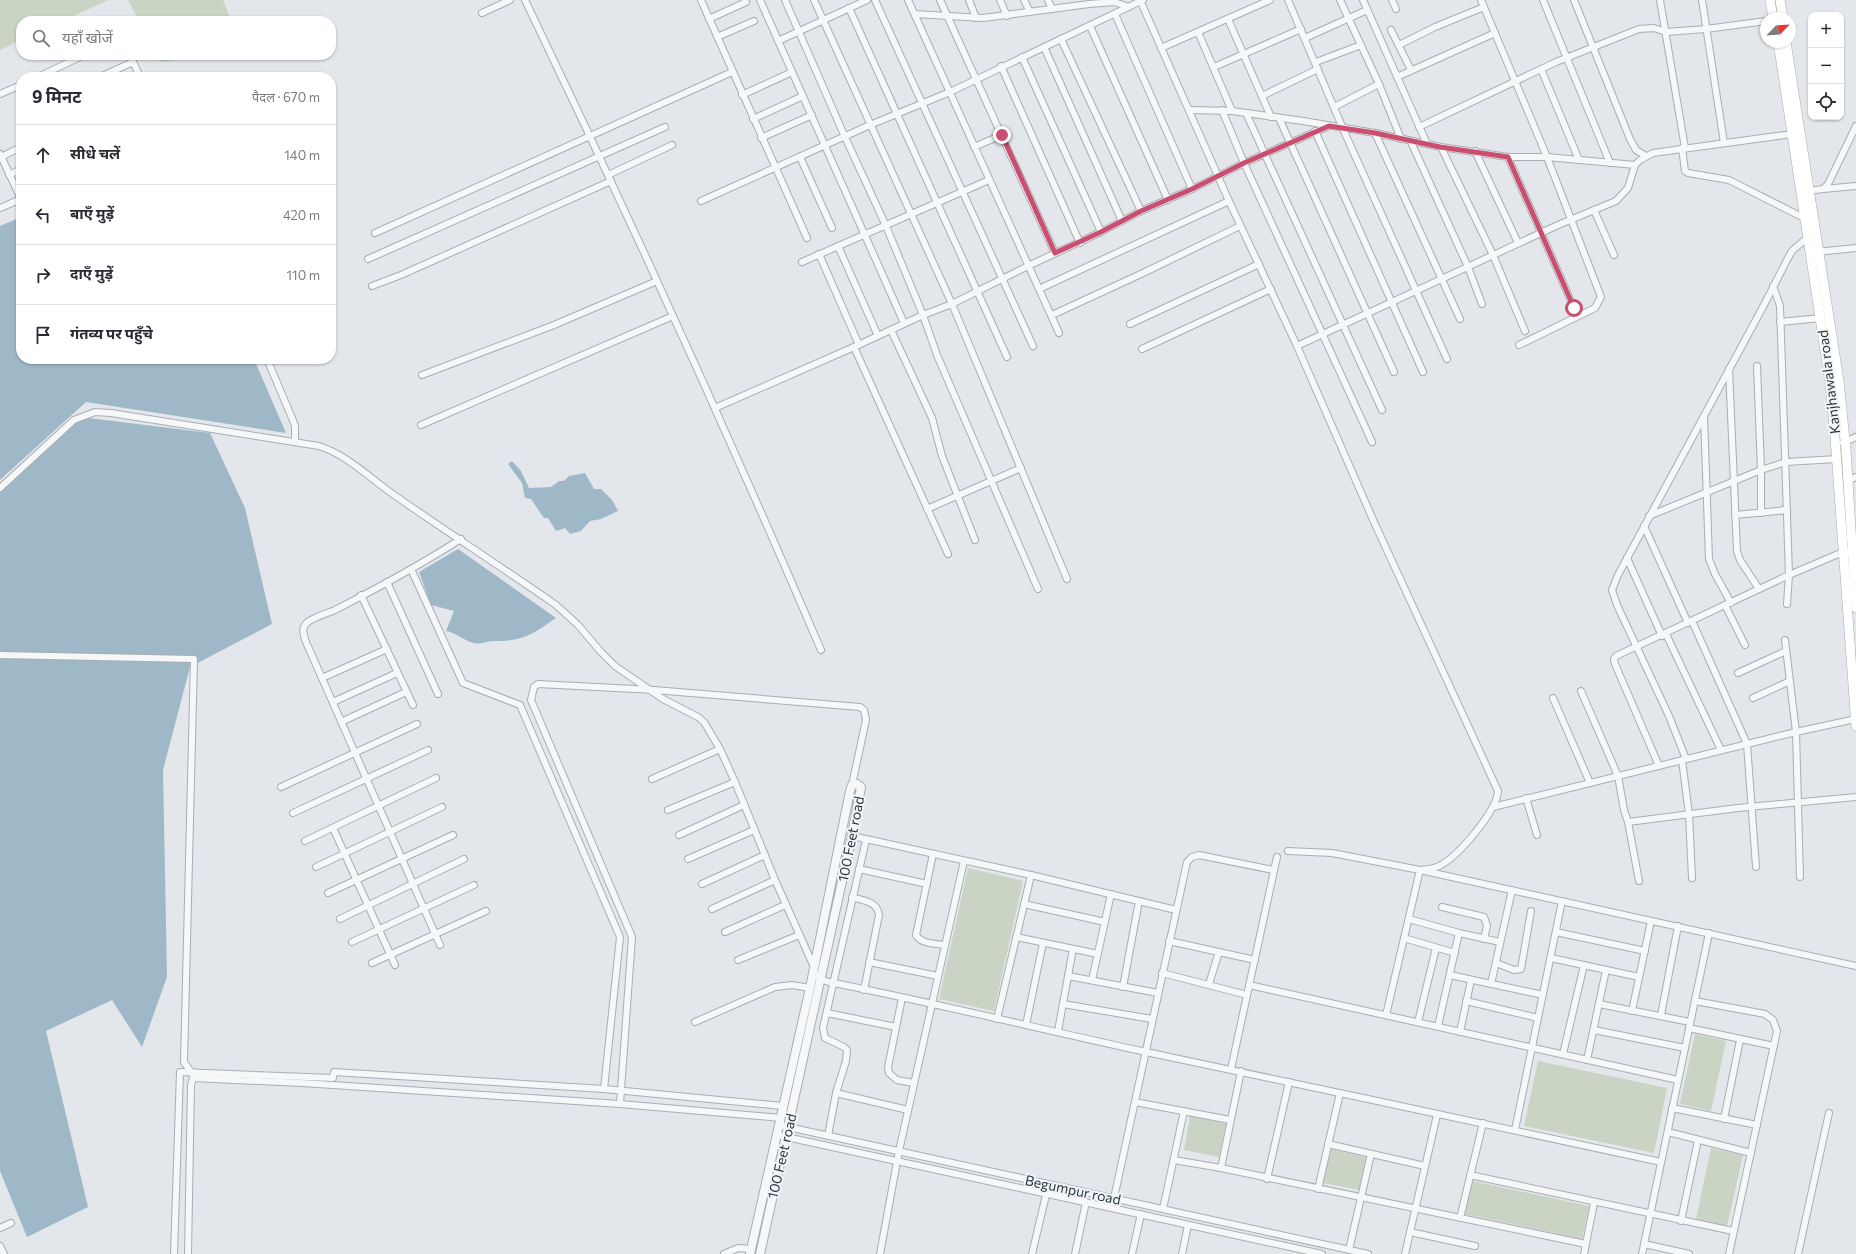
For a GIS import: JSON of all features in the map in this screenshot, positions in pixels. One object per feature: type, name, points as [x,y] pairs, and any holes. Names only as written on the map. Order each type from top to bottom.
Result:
[{"type":"main road","points":[[1770,0],[1772,12]]},
{"type":"main road","points":[[1780,0],[1782,12]]},
{"type":"main road","name":"Kanjhawala road","points":[[1779,48],[1808,237],[1815,252],[1839,381],[1845,442],[1852,479],[1853,552],[1856,608]]},
{"type":"main road","name":"Kanjhawala road","points":[[1787,48],[1809,191],[1821,318],[1836,446],[1856,726]]},
{"type":"street","points":[[482,13],[510,0]]},
{"type":"street","points":[[525,0],[591,136],[715,408],[821,650]]},
{"type":"street","points":[[701,0],[807,238]]},
{"type":"street","points":[[760,0],[904,323]]},
{"type":"street","points":[[785,0],[886,226],[923,315],[937,355],[1038,589]]},
{"type":"street","points":[[814,0],[952,304],[1067,579]]},
{"type":"street","points":[[778,41],[866,0]]},
{"type":"street","points":[[875,0],[1001,279],[1033,346]]},
{"type":"street","points":[[908,0],[1059,333]]},
{"type":"street","points":[[940,0],[1055,253]]},
{"type":"street","points":[[969,0],[976,18]]},
{"type":"street","points":[[1000,0],[1007,16]]},
{"type":"street","points":[[1024,0],[1030,12]]},
{"type":"street","points":[[1048,0],[1052,9]]},
{"type":"street","points":[[1161,48],[1270,0]]},
{"type":"street","points":[[1288,0],[1316,62],[1334,107],[1447,359]]},
{"type":"street","points":[[1340,0],[1379,84],[1401,139]]},
{"type":"street","points":[[1362,0],[1427,144]]},
{"type":"street","points":[[1392,0],[1396,9]]},
{"type":"street","points":[[1543,0],[1610,163]]},
{"type":"street","points":[[1574,0],[1634,146],[1639,153],[1646,156]]},
{"type":"street","points":[[1660,0],[1684,148],[1685,171],[1688,173],[1729,180],[1806,219]]},
{"type":"street","points":[[1702,0],[1724,143]]},
{"type":"street","points":[[915,14],[976,18],[1007,16],[1052,9],[1077,2],[1104,1],[1114,2],[1129,7]]},
{"type":"street","points":[[701,201],[870,125],[950,92],[1001,66],[1141,1],[1240,226],[1259,264],[1374,522],[1497,784],[1498,798],[1473,835],[1455,854],[1441,865],[1430,869],[1420,870]]},
{"type":"street","points":[[709,19],[746,2]]},
{"type":"street","points":[[1399,45],[1484,3],[1600,290],[1601,297],[1595,308],[1518,345]]},
{"type":"street","points":[[850,8],[1007,357]]},
{"type":"street","points":[[1305,38],[1367,10]]},
{"type":"street","points":[[1115,14],[1192,189]]},
{"type":"street","points":[[1228,19],[1271,117]]},
{"type":"street","points":[[717,37],[754,21]]},
{"type":"street","points":[[1419,127],[1567,57],[1639,29],[1654,28],[1666,32],[1706,29],[1760,22]]},
{"type":"street","points":[[1090,26],[1168,200]]},
{"type":"street","points":[[1214,67],[1301,29]]},
{"type":"street","points":[[1391,30],[1411,70]]},
{"type":"street","points":[[1198,32],[1232,111]]},
{"type":"street","points":[[1397,77],[1495,33]]},
{"type":"street","points":[[1061,39],[1141,211]]},
{"type":"street","points":[[1316,62],[1361,45]]},
{"type":"street","points":[[1044,47],[1122,221]]},
{"type":"street","points":[[1022,57],[1101,232]]},
{"type":"street","points":[[48,72],[74,60]]},
{"type":"street","points":[[111,72],[133,62],[138,72]]},
{"type":"street","points":[[1001,66],[1080,243]]},
{"type":"street","points":[[1262,96],[1318,69]]},
{"type":"street","points":[[1541,69],[1579,160]]},
{"type":"street","points":[[375,233],[732,72]]},
{"type":"street","points":[[742,95],[792,72]]},
{"type":"street","points":[[1334,107],[1379,84]]},
{"type":"street","points":[[0,94],[16,87]]},
{"type":"street","points":[[753,119],[803,96]]},
{"type":"street","points":[[1190,110],[1222,110],[1246,113],[1375,133],[1411,142],[1508,157],[1547,157],[1635,166]]},
{"type":"street","points":[[1222,110],[1244,163],[1372,442]]},
{"type":"street","points":[[1246,113],[1382,410]]},
{"type":"street","points":[[762,138],[812,115]]},
{"type":"street","points":[[1279,118],[1289,143],[1394,372]]},
{"type":"street","points":[[715,408],[892,330],[904,323],[952,304],[1055,253],[1080,243],[1141,211],[1219,177],[1244,163],[1329,126]]},
{"type":"street","points":[[1823,189],[1828,184],[1856,126]]},
{"type":"street","points":[[368,259],[665,127]]},
{"type":"street","points":[[1315,131],[1423,372]]},
{"type":"street","points":[[1375,133],[1460,319]]},
{"type":"street","points":[[1296,346],[1392,303],[1518,243],[1616,201],[1628,188],[1635,166],[1646,156],[1653,153],[1792,134]]},
{"type":"street","points":[[974,147],[1002,135]]},
{"type":"street","points":[[1411,142],[1468,267],[1482,304]]},
{"type":"street","points":[[372,286],[401,276],[609,178],[672,145]]},
{"type":"street","points":[[1440,147],[1493,255],[1524,331]]},
{"type":"street","points":[[16,149],[1,155],[16,189]]},
{"type":"street","points":[[1475,151],[1518,243]]},
{"type":"street","points":[[800,157],[832,228]]},
{"type":"street","points":[[1508,157],[1574,308]]},
{"type":"street","points":[[9,175],[16,172]]},
{"type":"street","points":[[802,262],[989,180]]},
{"type":"street","points":[[1809,191],[1856,186]]},
{"type":"street","points":[[0,208],[16,201]]},
{"type":"street","points":[[1039,289],[1229,201]]},
{"type":"street","points":[[1594,210],[1614,255]]},
{"type":"street","points":[[1052,315],[1240,226]]},
{"type":"street","points":[[1692,878],[1689,814],[1684,759],[1669,716],[1615,601],[1612,590],[1649,516],[1792,251],[1808,237]]},
{"type":"street","points":[[838,246],[878,336]]},
{"type":"street","points":[[1815,252],[1856,248]]},
{"type":"street","points":[[819,254],[856,346],[948,554]]},
{"type":"street","points":[[1130,324],[1259,264]]},
{"type":"street","points":[[422,375],[554,325],[657,281]]},
{"type":"street","points":[[1773,286],[1780,306],[1789,575],[1787,604]]},
{"type":"street","points":[[1142,349],[1270,289]]},
{"type":"street","points":[[421,425],[673,316]]},
{"type":"street","points":[[1780,322],[1821,318]]},
{"type":"street","points":[[892,330],[932,418],[942,456],[956,496],[975,540]]},
{"type":"street","points":[[269,364],[295,426],[295,442]]},
{"type":"street","points":[[1757,366],[1761,513]]},
{"type":"street","points":[[1729,368],[1737,551],[1740,560],[1759,589]]},
{"type":"street","points":[[0,488],[35,458],[68,425],[80,417],[95,412],[111,413],[295,442],[319,446],[334,451],[350,460],[396,497],[461,539],[556,605],[578,625],[615,666],[663,699],[698,717],[704,722],[720,749],[735,782],[775,880],[820,978],[833,983],[1058,1031],[1145,1052],[1241,1071],[1437,1115],[1483,1123],[1661,1162]]},
{"type":"street","points":[[1704,414],[1710,559],[1745,645]]},
{"type":"street","points":[[1836,446],[1856,437]]},
{"type":"street","points":[[1649,516],[1761,470],[1786,462],[1837,459]]},
{"type":"street","points":[[927,508],[1021,468]]},
{"type":"street","points":[[1735,515],[1786,510]]},
{"type":"street","points":[[1644,526],[1747,744],[1753,806],[1756,867]]},
{"type":"street","points":[[440,945],[304,635],[305,624],[411,569],[461,539]]},
{"type":"street","points":[[1659,766],[1615,664],[1614,659],[1616,656],[1664,635],[1789,575],[1843,552],[1853,552]]},
{"type":"street","points":[[1627,558],[1721,750]]},
{"type":"street","points":[[411,569],[463,683],[520,705],[620,936],[604,1089]]},
{"type":"street","points":[[387,582],[438,694]]},
{"type":"street","points":[[361,595],[413,705]]},
{"type":"street","points":[[1785,640],[1796,732],[1800,878]]},
{"type":"street","points":[[322,678],[387,649]]},
{"type":"street","points":[[1738,673],[1786,651]]},
{"type":"street","points":[[0,655],[194,659],[184,1062],[193,1076],[191,1085],[188,1254]]},
{"type":"street","points":[[333,702],[397,673]]},
{"type":"street","points":[[1753,698],[1790,681]]},
{"type":"street","points":[[620,1104],[632,937],[531,700],[534,687],[538,684],[649,690],[860,707],[864,710],[866,720],[852,785]]},
{"type":"street","points":[[1582,691],[1618,776],[1639,881]]},
{"type":"street","points":[[341,722],[406,692]]},
{"type":"street","points":[[1553,698],[1590,783]]},
{"type":"street","points":[[1493,807],[1721,750],[1856,719]]},
{"type":"street","points":[[281,786],[417,724]]},
{"type":"street","points":[[652,779],[720,749]]},
{"type":"street","points":[[293,813],[428,750]]},
{"type":"street","points":[[305,841],[379,807],[436,778]]},
{"type":"street","points":[[668,810],[735,782]]},
{"type":"street","name":"100 Feet road","points":[[751,1251],[810,988],[852,785],[857,784],[861,787],[852,836],[760,1254]]},
{"type":"street","points":[[1628,822],[1798,801],[1856,797]]},
{"type":"street","points":[[1526,798],[1537,835]]},
{"type":"street","points":[[679,835],[744,805]]},
{"type":"street","points":[[316,867],[442,807]]},
{"type":"street","points":[[333,828],[395,965]]},
{"type":"street","points":[[688,859],[754,830]]},
{"type":"street","points":[[328,893],[402,860],[453,835]]},
{"type":"street","points":[[852,836],[1031,875],[1176,910]]},
{"type":"street","points":[[828,1136],[836,1093],[846,1061],[847,1050],[840,1044],[825,1038],[823,1034],[852,897],[866,840]]},
{"type":"street","points":[[1288,851],[1332,853],[1420,870],[1856,966]]},
{"type":"street","points":[[933,854],[916,935],[925,942],[945,945]]},
{"type":"street","points":[[702,884],[765,855]]},
{"type":"street","points":[[1114,1198],[1187,862],[1192,857],[1199,855],[1273,870]]},
{"type":"street","points":[[1231,1069],[1277,857]]},
{"type":"street","points":[[340,919],[464,859]]},
{"type":"street","points":[[880,1254],[899,1151],[964,861]]},
{"type":"street","points":[[859,869],[927,884]]},
{"type":"street","points":[[1386,1015],[1420,870]]},
{"type":"street","points":[[997,1019],[1031,875]]},
{"type":"street","points":[[712,909],[775,880]]},
{"type":"street","points":[[352,942],[474,885]]},
{"type":"street","points":[[1492,984],[1512,890]]},
{"type":"street","points":[[1092,980],[1111,894]]},
{"type":"street","points":[[852,897],[874,904],[877,907],[879,915],[864,990]]},
{"type":"street","points":[[1123,987],[1139,901]]},
{"type":"street","points":[[1515,1130],[1562,901]]},
{"type":"street","points":[[1024,904],[1105,922]]},
{"type":"street","points":[[725,932],[786,905]]},
{"type":"street","points":[[1442,907],[1484,917],[1487,926],[1484,939]]},
{"type":"street","points":[[372,963],[486,911]]},
{"type":"street","points":[[1496,963],[1514,970],[1521,969],[1530,911]]},
{"type":"street","points":[[1409,919],[1459,933],[1500,942]]},
{"type":"street","points":[[1632,1011],[1651,921]]},
{"type":"street","points":[[1661,1015],[1678,926]]},
{"type":"street","points":[[1556,932],[1645,951]]},
{"type":"street","points":[[1438,1026],[1459,933]]},
{"type":"street","points":[[1642,1254],[1709,933]]},
{"type":"street","points":[[738,960],[799,935]]},
{"type":"street","points":[[1016,938],[1098,954]]},
{"type":"street","points":[[1404,938],[1455,953]]},
{"type":"street","points":[[1169,941],[1255,960]]},
{"type":"street","points":[[1026,1025],[1043,943]]},
{"type":"street","points":[[1418,1022],[1436,948]]},
{"type":"street","points":[[1058,1031],[1073,949]]},
{"type":"street","points":[[1209,984],[1219,952]]},
{"type":"street","points":[[1551,958],[1640,977]]},
{"type":"street","points":[[869,962],[938,976]]},
{"type":"street","points":[[1563,1054],[1584,965]]},
{"type":"street","points":[[1587,1060],[1606,970]]},
{"type":"street","points":[[1162,973],[1247,995]]},
{"type":"street","points":[[1450,975],[1543,995]]},
{"type":"street","points":[[1068,976],[1158,993]]},
{"type":"street","points":[[1460,1032],[1471,980]]},
{"type":"street","points":[[695,1022],[775,987],[792,985],[810,988]]},
{"type":"street","points":[[1249,985],[1678,1080]]},
{"type":"street","points":[[902,998],[888,1068],[889,1074],[897,1080],[914,1083]]},
{"type":"street","points":[[1466,1001],[1538,1018]]},
{"type":"street","points":[[1695,1001],[1770,1017],[1776,1024],[1777,1031],[1729,1254]]},
{"type":"street","points":[[1063,1004],[1152,1019]]},
{"type":"street","points":[[1599,1004],[1661,1015],[1740,1040],[1774,1046]]},
{"type":"street","points":[[827,1013],[896,1027]]},
{"type":"street","points":[[1594,1030],[1685,1048]]},
{"type":"street","points":[[1724,1119],[1740,1040]]},
{"type":"street","points":[[1221,1168],[1241,1071]]},
{"type":"street","points":[[174,1254],[180,1072],[193,1076],[333,1078],[334,1072],[604,1089],[783,1106]]},
{"type":"street","name":"Begumpur road","points":[[193,1076],[620,1104],[780,1122],[789,1127],[828,1136],[1368,1254]]},
{"type":"street","points":[[1267,1179],[1289,1082]]},
{"type":"street","points":[[836,1093],[908,1110]]},
{"type":"street","points":[[1318,1189],[1340,1093]]},
{"type":"street","points":[[1135,1102],[1230,1120]]},
{"type":"street","points":[[1672,1108],[1757,1125]]},
{"type":"street","points":[[1163,1209],[1184,1111]]},
{"type":"street","points":[[1798,1254],[1829,1113]]},
{"type":"street","points":[[1405,1254],[1437,1115]]},
{"type":"street","points":[[1460,1218],[1483,1123]]},
{"type":"street","points":[[1668,1132],[1751,1153]]},
{"type":"street","name":"Begumpur road","points":[[777,1136],[1322,1254]]},
{"type":"street","points":[[1681,1221],[1698,1140]]},
{"type":"street","points":[[1328,1144],[1425,1166]]},
{"type":"street","points":[[1350,1250],[1371,1154]]},
{"type":"street","points":[[1174,1160],[1221,1168],[1362,1199],[1586,1244]]},
{"type":"street","points":[[1470,1175],[1733,1232]]},
{"type":"street","points":[[1064,1198],[1066,1188]]},
{"type":"street","points":[[1032,1254],[1046,1195]]},
{"type":"street","points":[[1075,1254],[1086,1202]]},
{"type":"street","points":[[1584,1254],[1594,1202]]},
{"type":"street","points":[[1132,1254],[1141,1214]]},
{"type":"street","points":[[0,1228],[11,1223]]},
{"type":"street","points":[[1182,1254],[1188,1225]]},
{"type":"street","points":[[1410,1232],[1475,1246]]},
{"type":"street","points":[[1644,1244],[1689,1254]]},
{"type":"street","points":[[0,1246],[4,1254]]},
{"type":"street","points":[[724,1254],[738,1248],[751,1251]]},
{"type":"green space","points":[[0,0],[108,0],[74,16],[16,16],[16,42],[0,50]]},
{"type":"green space","points":[[128,0],[223,0],[229,16],[136,16]]},
{"type":"green space","points":[[159,60],[176,60],[160,62]]},
{"type":"green space","points":[[968,868],[1023,881],[994,1011],[939,999]]},
{"type":"green space","points":[[1695,1034],[1726,1041],[1711,1111],[1680,1104]]},
{"type":"green space","points":[[1538,1061],[1667,1088],[1654,1153],[1524,1126]]},
{"type":"green space","points":[[1190,1116],[1226,1124],[1219,1157],[1184,1150]]},
{"type":"green space","points":[[1711,1148],[1743,1155],[1727,1226],[1696,1219]]},
{"type":"green space","points":[[1330,1149],[1366,1157],[1359,1190],[1323,1183]]},
{"type":"green space","points":[[1472,1181],[1589,1206],[1582,1239],[1465,1214]]},
{"type":"water","points":[[16,219],[16,364],[256,364],[286,433],[86,402],[0,480],[0,226]]},
{"type":"water","points":[[81,417],[210,433],[245,508],[272,624],[190,667],[163,770],[167,977],[142,1047],[112,1000],[46,1031],[88,1207],[27,1237],[0,1171],[0,490]]},
{"type":"water","points":[[512,461],[521,471],[529,488],[551,487],[559,481],[564,481],[569,476],[585,473],[594,489],[601,489],[612,500],[618,511],[601,519],[590,521],[581,531],[570,534],[565,528],[556,531],[548,518],[544,518],[531,499],[525,498],[522,483],[508,464]]},
{"type":"water","points":[[458,549],[556,618],[527,636],[504,641],[481,643],[470,642],[454,633],[446,631],[454,611],[431,605],[419,572]]},
{"type":"route","points":[[1002,135],[1055,253],[1080,243],[1141,211],[1219,177],[1244,163],[1329,126],[1375,133],[1411,142],[1508,157],[1574,308]]}]
